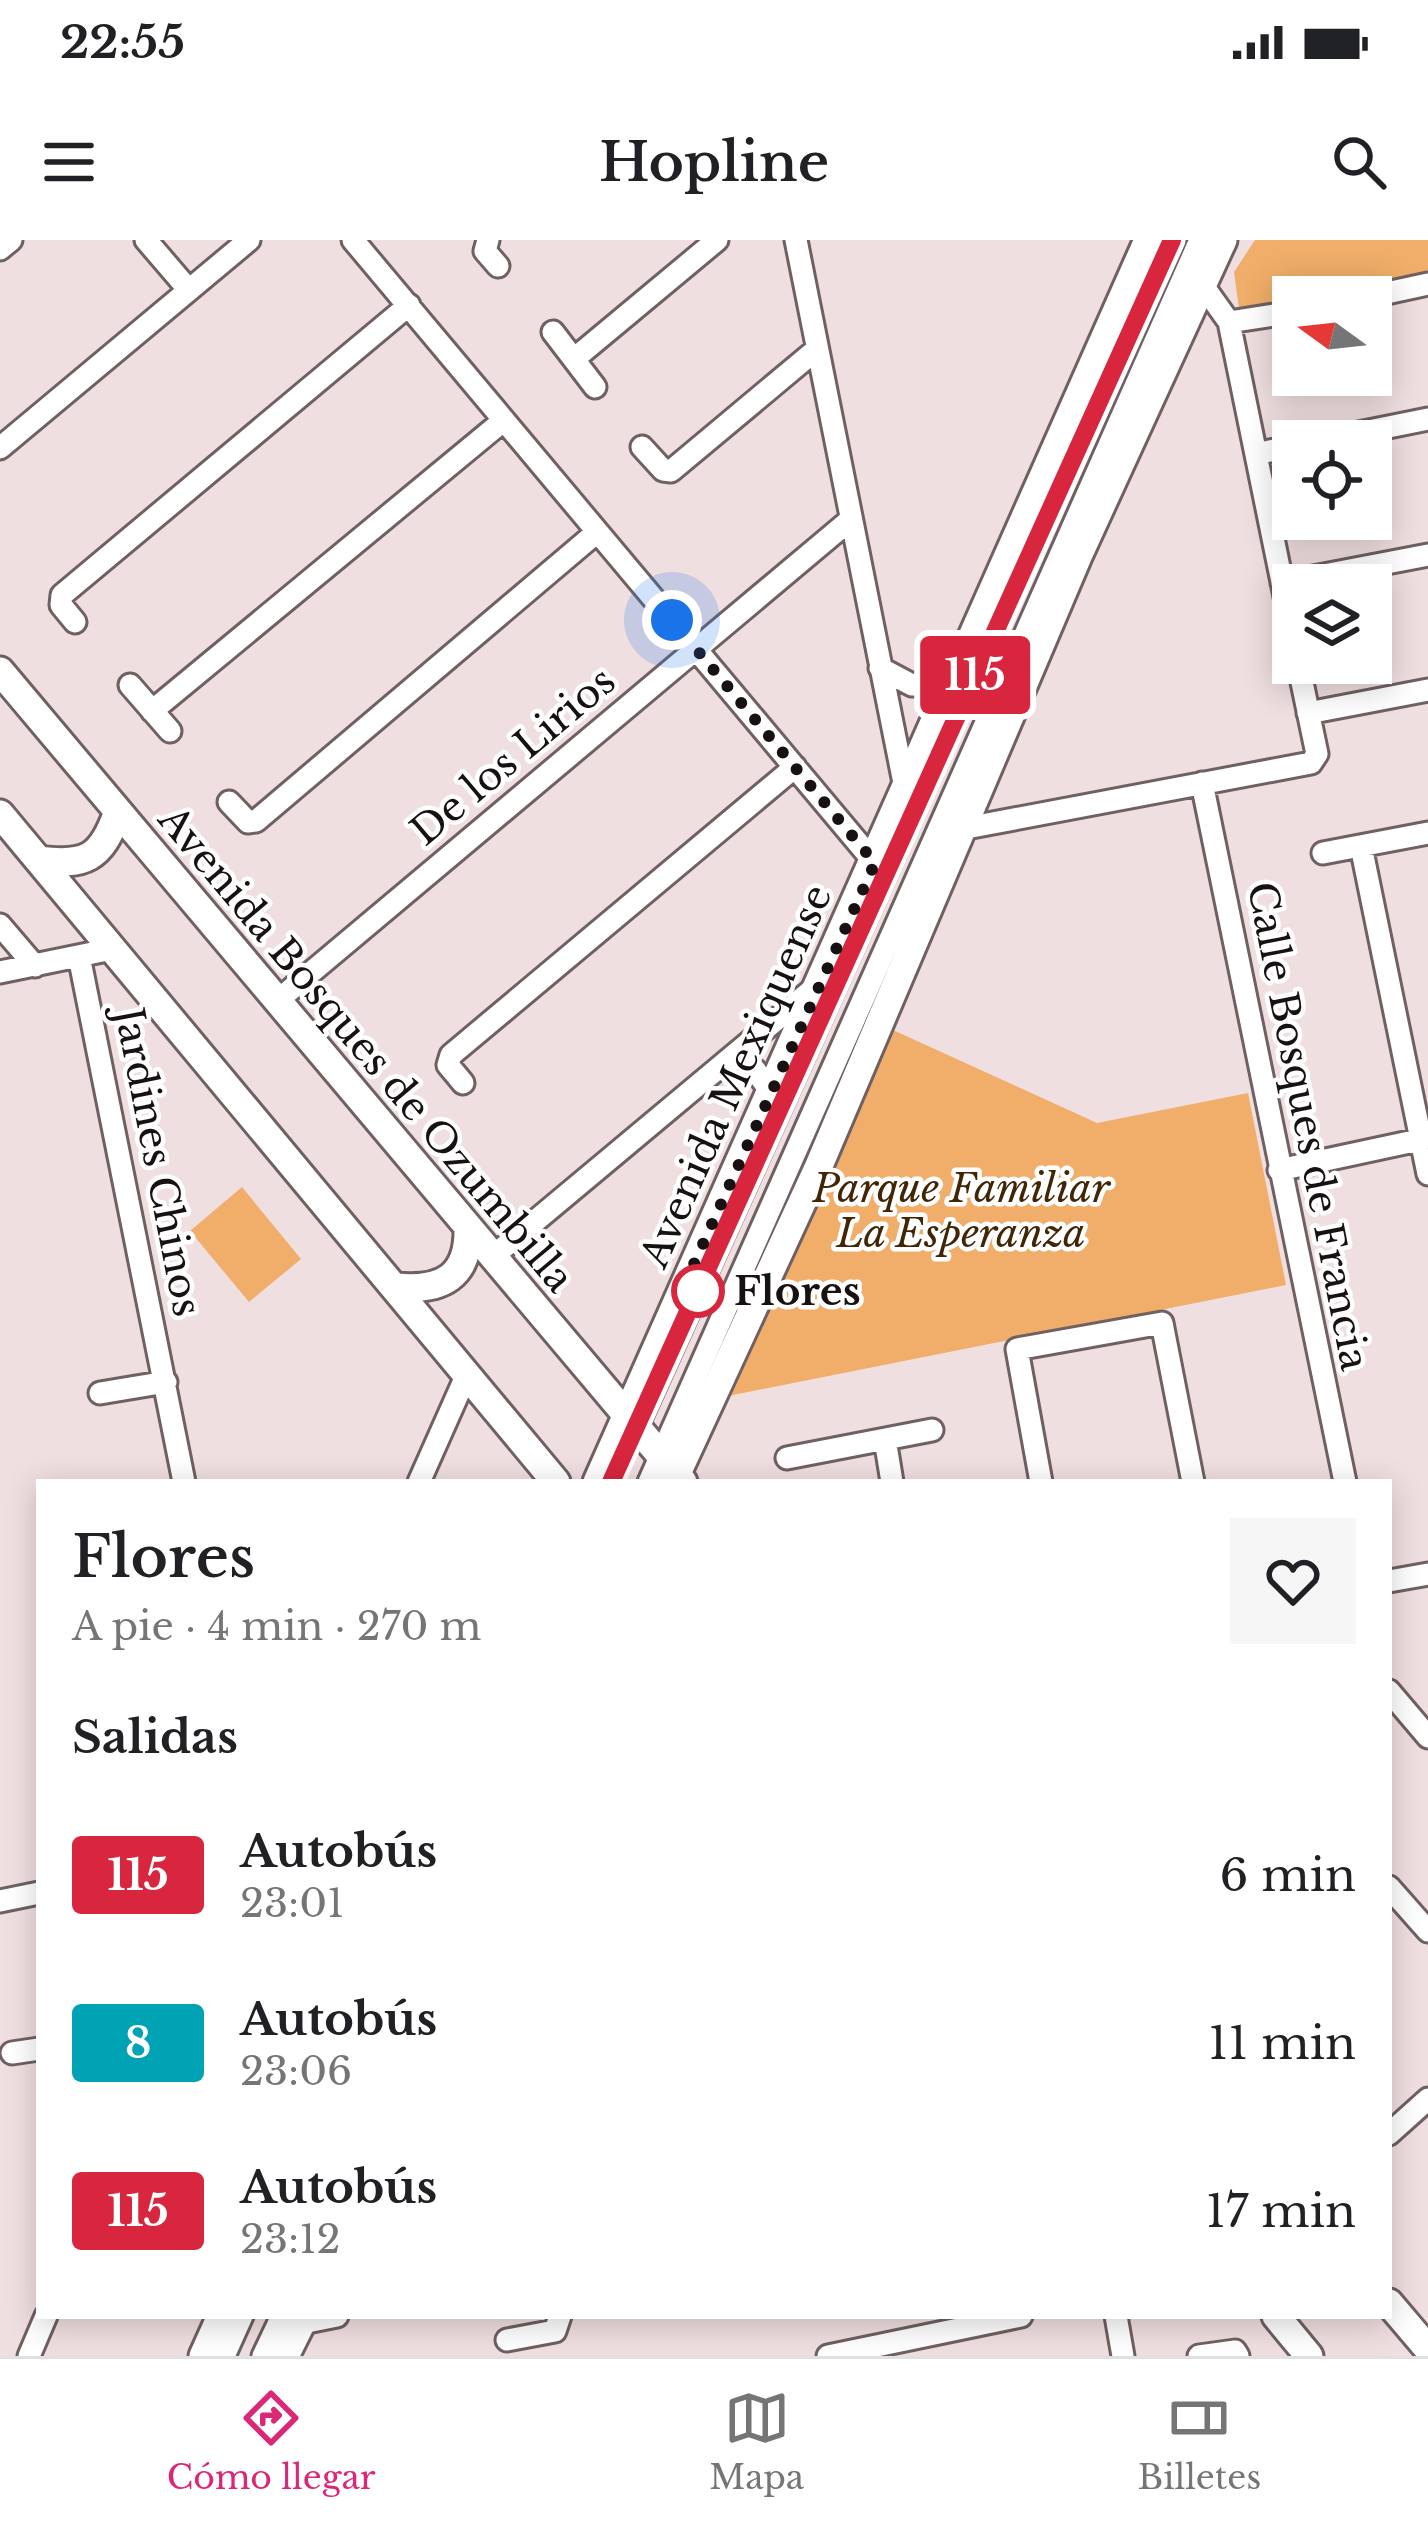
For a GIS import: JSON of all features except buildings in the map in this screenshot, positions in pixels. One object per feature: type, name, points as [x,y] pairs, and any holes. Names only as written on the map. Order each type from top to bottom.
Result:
[{"type":"main road","points":[[668,1475],[818,1168],[1196,275],[1223,240]]},
{"type":"main road","name":"Avenida Mexiquense","points":[[600,1479],[631,1423],[771,1092],[956,679],[1161,242]]},
{"type":"main road","name":"Avenida Bosques de Ozumbilla","points":[[0,671],[631,1423],[668,1475]]},
{"type":"main road","points":[[0,814],[554,1479]]},
{"type":"main road","points":[[39,860],[76,865],[93,859],[107,842],[117,814]]},
{"type":"main road","points":[[397,1287],[428,1289],[450,1281],[469,1249],[468,1228]]},
{"type":"main road","points":[[1392,2307],[1428,2349]]},
{"type":"main road","points":[[203,2356],[220,2319]]},
{"type":"main road","points":[[285,2356],[296,2319]]},
{"type":"main road","points":[[1279,2319],[1310,2356]]},
{"type":"street","points":[[0,249],[11,240]]},
{"type":"street","points":[[146,240],[188,289]]},
{"type":"street","points":[[0,448],[249,240]]},
{"type":"street","points":[[353,240],[875,863]]},
{"type":"street","points":[[488,240],[485,250],[498,266]]},
{"type":"street","points":[[574,359],[717,240]]},
{"type":"street","points":[[796,240],[906,793]]},
{"type":"street","points":[[668,1475],[1196,275],[1199,240]]},
{"type":"street","points":[[612,1479],[631,1423],[1161,242],[1196,275],[1229,322],[1278,564]]},
{"type":"street","points":[[1392,292],[1428,284]]},
{"type":"street","points":[[75,622],[61,605],[62,595],[409,304]]},
{"type":"street","points":[[1229,322],[1272,315]]},
{"type":"street","points":[[553,332],[595,387]]},
{"type":"street","points":[[642,447],[671,472],[817,349]]},
{"type":"street","points":[[1392,426],[1428,419]]},
{"type":"street","points":[[152,711],[504,420]]},
{"type":"street","points":[[1256,454],[1272,451]]},
{"type":"street","name":"De los Lirios","points":[[277,1001],[850,520]]},
{"type":"street","points":[[230,802],[248,821],[256,821],[597,532]]},
{"type":"street","points":[[1381,564],[1428,555]]},
{"type":"street","points":[[880,668],[912,685],[956,679]]},
{"type":"street","points":[[961,829],[1316,760],[1303,684]]},
{"type":"street","points":[[130,686],[170,731]]},
{"type":"street","points":[[1309,713],[1428,690]]},
{"type":"street","points":[[463,1083],[448,1065],[451,1055],[795,767]]},
{"type":"street","name":"Calle Bosques de Francia","points":[[1202,784],[1344,1479]]},
{"type":"street","points":[[1323,853],[1428,833]]},
{"type":"street","points":[[1360,846],[1428,1174]]},
{"type":"street","points":[[0,925],[34,965]]},
{"type":"street","points":[[0,972],[112,949]]},
{"type":"street","name":"Jardines Chinos","points":[[79,956],[183,1479]]},
{"type":"street","points":[[491,1258],[820,983]]},
{"type":"street","points":[[732,1057],[755,1070],[771,1092]]},
{"type":"street","points":[[1279,1170],[1424,1139]]},
{"type":"street","points":[[1040,1479],[1017,1349],[1162,1323],[1191,1479]]},
{"type":"street","points":[[420,1479],[467,1374]]},
{"type":"street","points":[[100,1393],[166,1382]]},
{"type":"street","points":[[788,1458],[932,1430]]},
{"type":"street","points":[[885,1439],[892,1479]]},
{"type":"street","points":[[1392,1580],[1428,1574]]},
{"type":"street","points":[[1392,1695],[1428,1737]]},
{"type":"street","points":[[1392,1890],[1428,1931]]},
{"type":"street","points":[[0,1901],[36,1894]]},
{"type":"street","points":[[12,2053],[36,2049]]},
{"type":"street","points":[[1392,2131],[1428,2099]]},
{"type":"street","points":[[28,2356],[45,2319]]},
{"type":"street","points":[[224,2356],[241,2319]]},
{"type":"street","points":[[263,2356],[295,2319]]},
{"type":"street","points":[[507,2340],[556,2331],[559,2319]]},
{"type":"street","points":[[828,2356],[1007,2319]]},
{"type":"street","points":[[1117,2319],[1124,2356]]},
{"type":"street","points":[[1199,2356],[1234,2351],[1238,2356]]},
{"type":"green space","points":[[1255,240],[1428,240],[1428,271],[1392,278],[1272,276],[1272,302],[1239,309],[1234,272]]},
{"type":"green space","name":"Parque Familiar La Esperanza","points":[[893,1030],[1097,1123],[1248,1093],[1286,1285],[728,1396]]},
{"type":"green space","points":[[242,1187],[301,1259],[249,1302],[190,1231]]},
{"type":"bus line","name":"115","points":[[612,1479],[1172,240]]},
{"type":"place","name":"Flores","points":[[698,1291]]},
{"type":"route","points":[[672,620],[875,863],[680,1295],[698,1291]]}]
